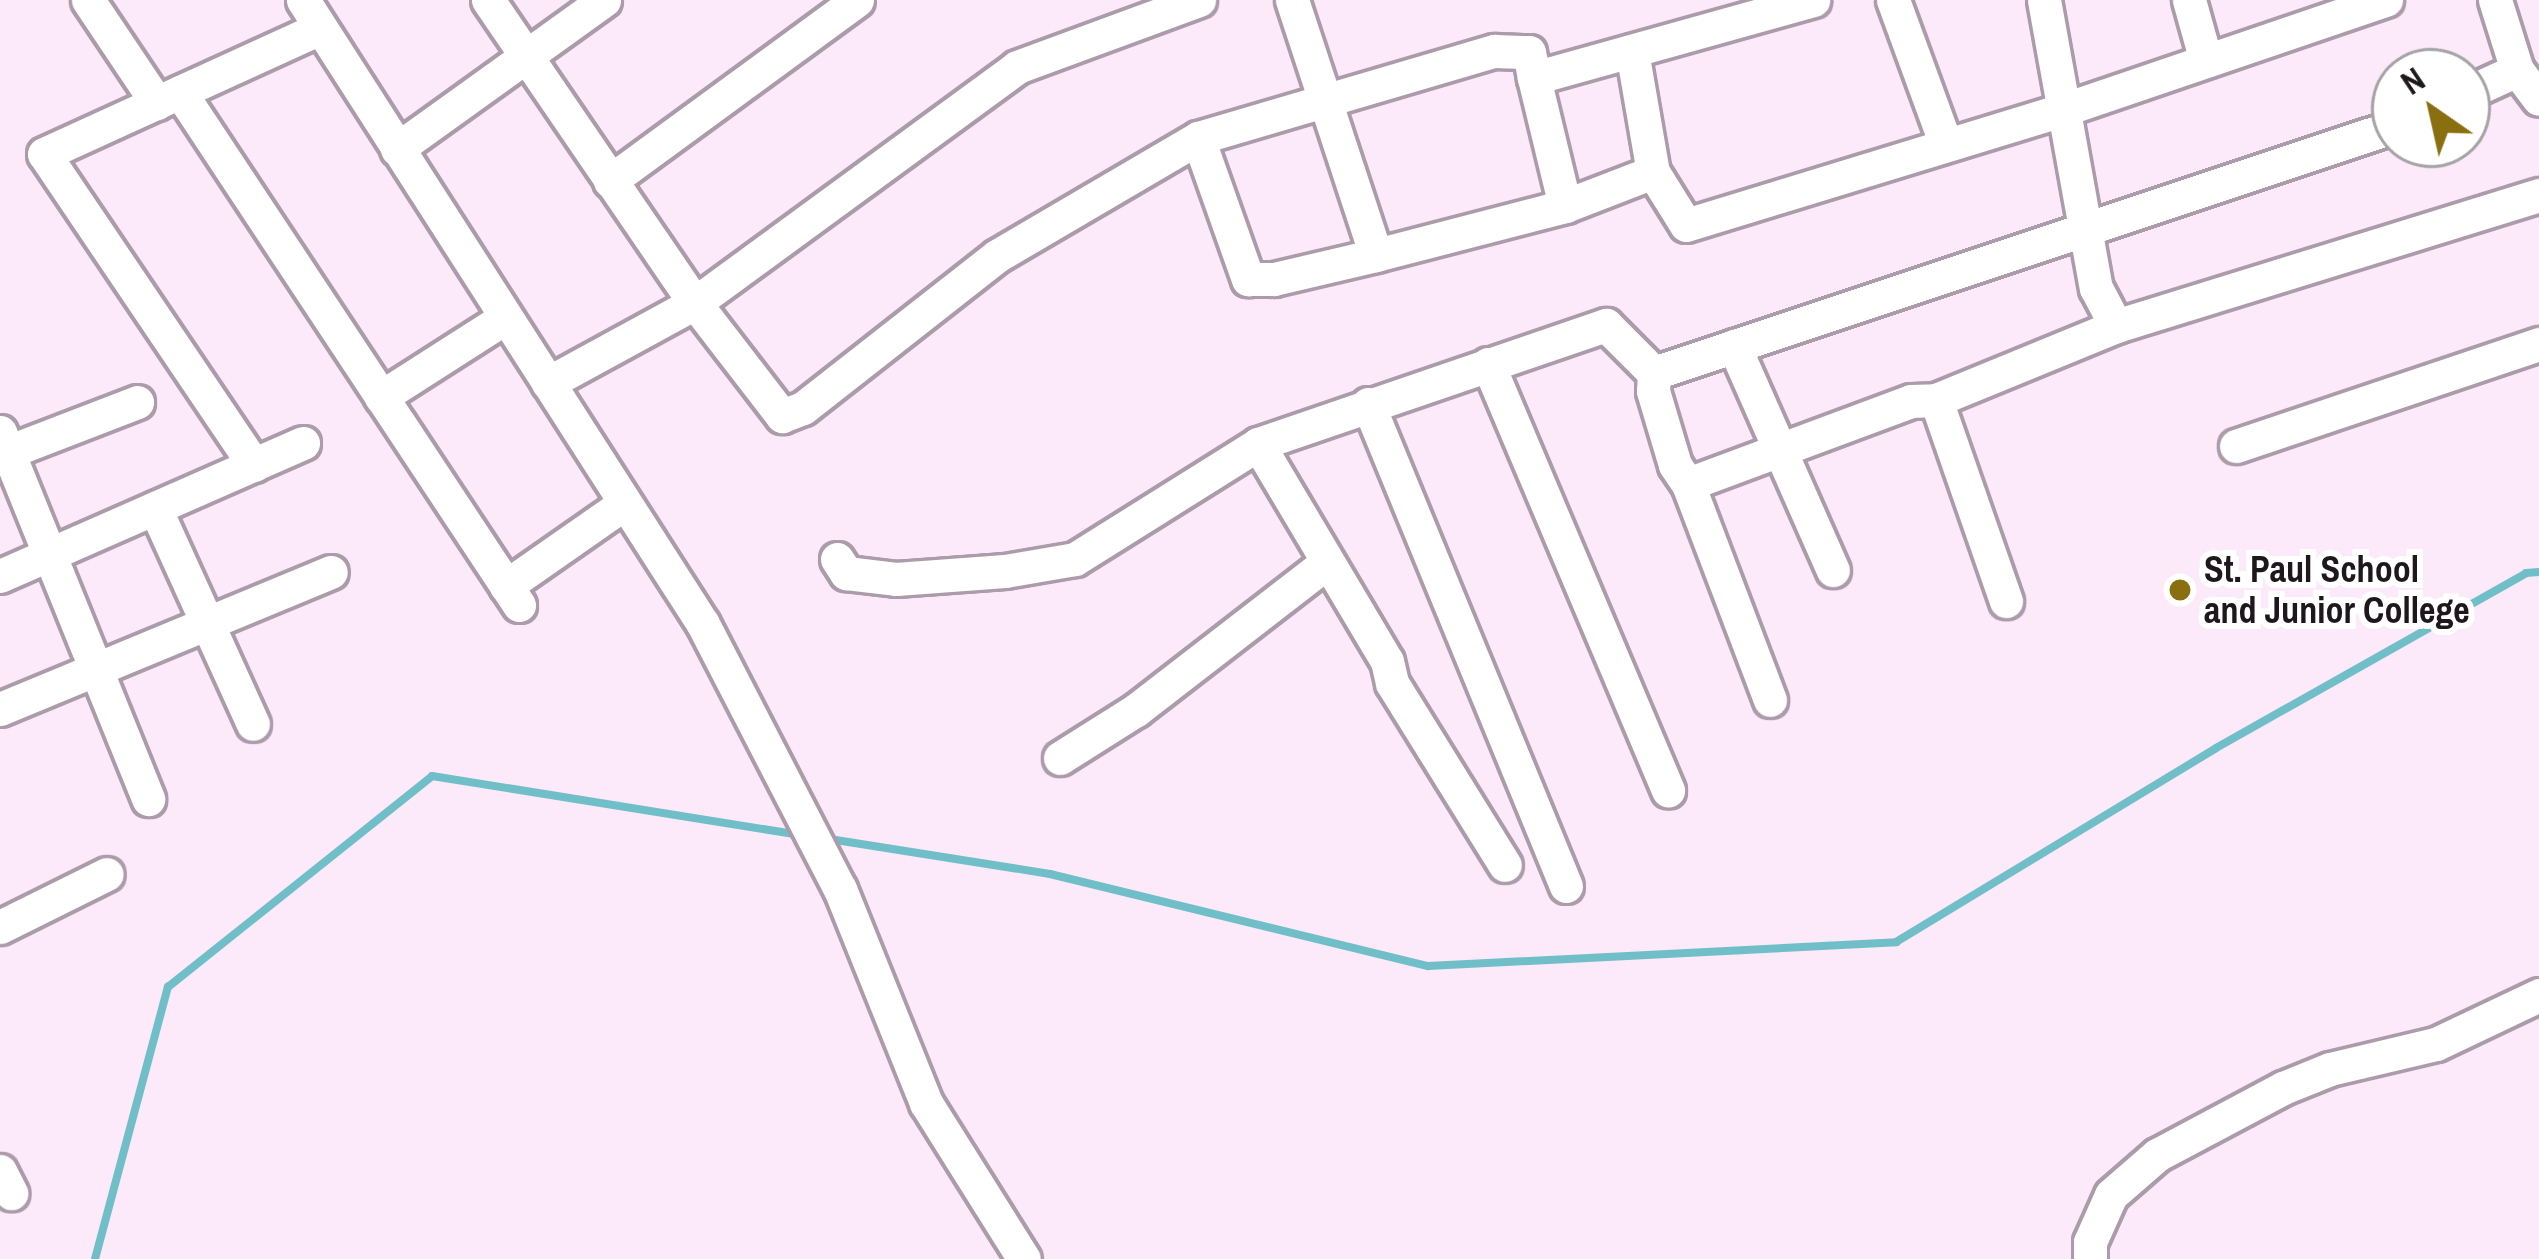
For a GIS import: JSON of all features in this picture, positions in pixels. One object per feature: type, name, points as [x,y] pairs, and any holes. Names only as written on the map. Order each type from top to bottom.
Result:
[{"type":"street","points":[[88,0],[168,97],[381,397],[513,596],[625,502]]},
{"type":"street","points":[[488,0],[695,303],[782,416],[803,408],[998,256],[1198,138],[1327,104],[1494,51],[1529,52],[1565,206]]},
{"type":"street","points":[[397,149],[465,97],[526,61],[604,0]]},
{"type":"street","points":[[610,181],[857,0]]},
{"type":"street","points":[[548,383],[695,303],[1017,67],[1147,8],[1199,0]]},
{"type":"street","points":[[1292,0],[1376,255]]},
{"type":"street","points":[[1534,78],[1813,0]]},
{"type":"street","points":[[1893,0],[1946,146]]},
{"type":"street","points":[[2044,0],[2096,288],[2116,326]]},
{"type":"street","points":[[2189,0],[2206,61]]},
{"type":"street","points":[[1631,51],[1653,172],[1686,225],[2064,109],[2386,0]]},
{"type":"street","points":[[2495,0],[2517,70],[2539,99]]},
{"type":"street","points":[[254,465],[44,154],[168,97],[311,14],[703,624],[823,854],[926,1103],[1024,1259]]},
{"type":"street","points":[[2491,82],[2517,70]]},
{"type":"street","points":[[1654,373],[2371,134]]},
{"type":"street","points":[[1198,138],[1248,279],[1274,279],[1565,206],[1653,172]]},
{"type":"street","points":[[1688,484],[1911,401],[1936,400],[2116,326],[2539,195]]},
{"type":"street","points":[[381,397],[506,317]]},
{"type":"street","points":[[837,559],[846,573],[896,580],[1005,572],[1075,559],[1258,444],[1606,325],[1654,373],[1653,391],[1670,446],[1770,700]]},
{"type":"street","points":[[2236,446],[2539,344]]},
{"type":"street","points":[[1735,346],[1832,570]]},
{"type":"street","points":[[1488,364],[1668,791]]},
{"type":"street","points":[[1936,400],[2006,602]]},
{"type":"street","points":[[137,402],[3,446],[148,799]]},
{"type":"street","points":[[1368,404],[1566,886]]},
{"type":"street","points":[[0,576],[303,443]]},
{"type":"street","points":[[1258,444],[1387,661],[1392,683],[1505,865]]},
{"type":"street","points":[[155,508],[253,724]]},
{"type":"street","points":[[1060,758],[1136,710],[1326,563]]},
{"type":"street","points":[[0,710],[332,572]]},
{"type":"street","points":[[0,927],[106,874]]},
{"type":"street","points":[[2090,1259],[2090,1242],[2111,1195],[2157,1155],[2299,1082],[2436,1043],[2539,995]]},
{"type":"waterway","points":[[823,838],[1050,874],[1428,966],[1896,942],[2216,748],[2526,573],[2539,572]]},
{"type":"waterway","points":[[95,1259],[168,987],[432,776],[802,835]]},
{"type":"place","name":"St. Paul School and Junior College","points":[[2180,590]]}]
